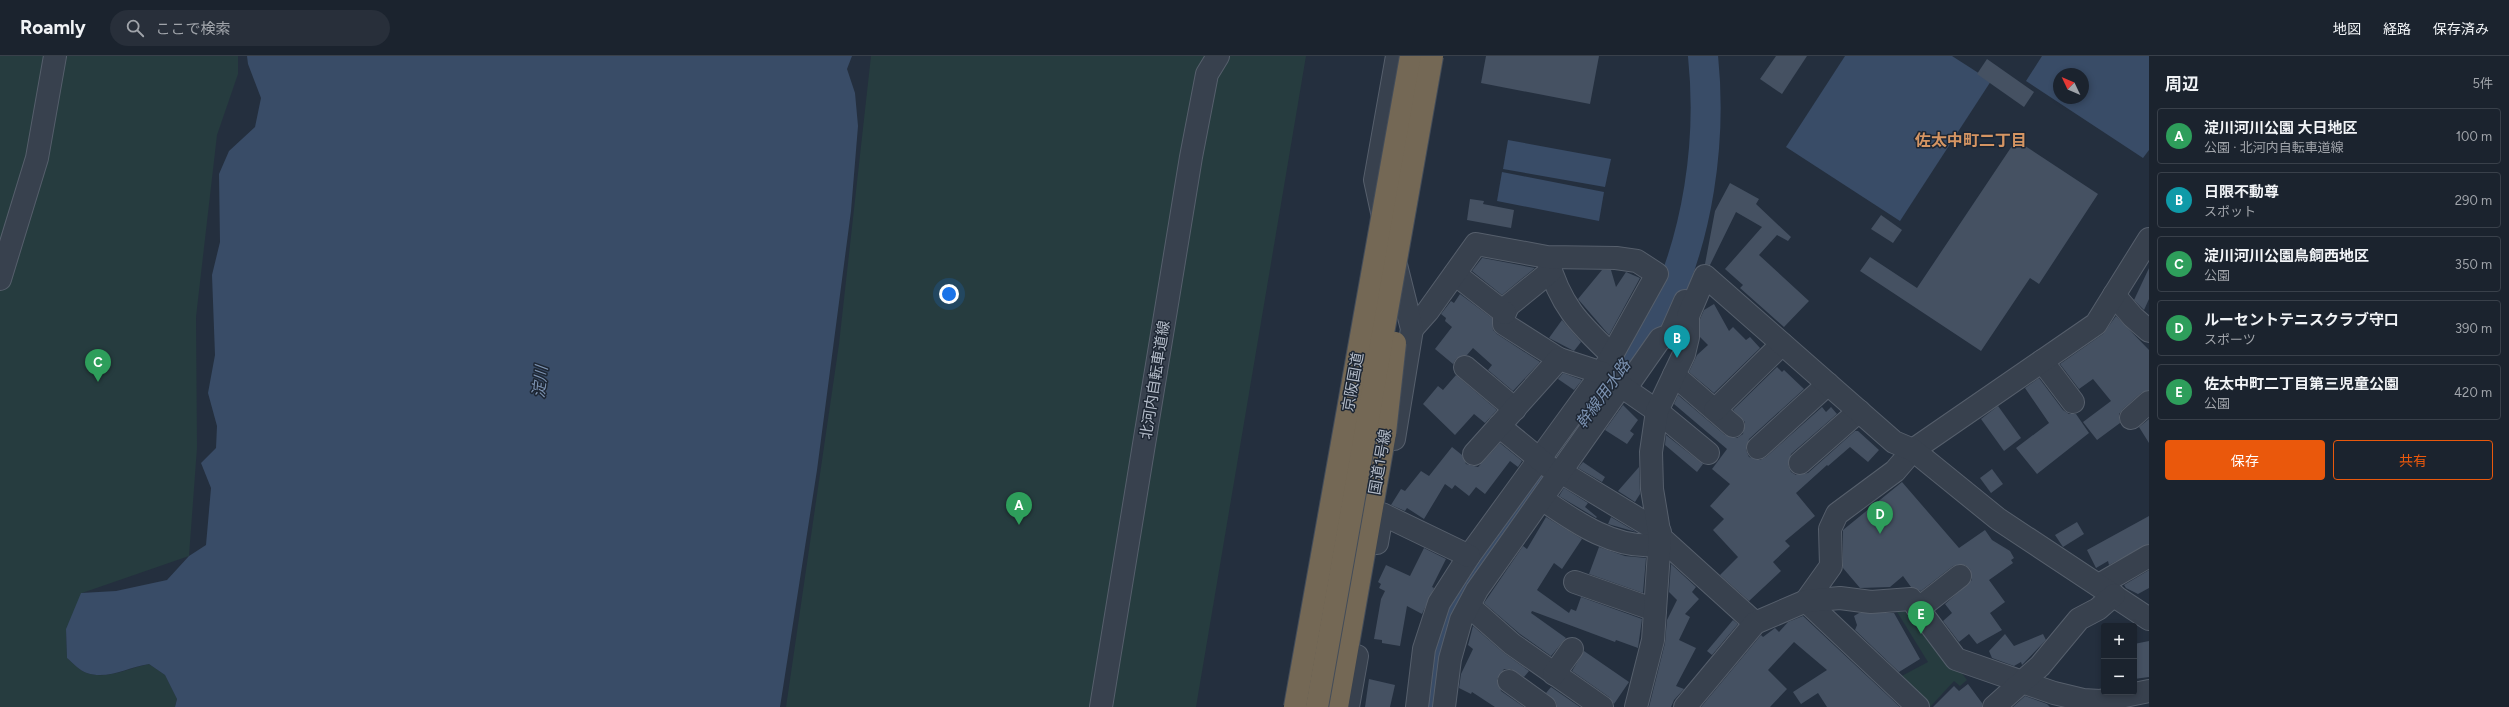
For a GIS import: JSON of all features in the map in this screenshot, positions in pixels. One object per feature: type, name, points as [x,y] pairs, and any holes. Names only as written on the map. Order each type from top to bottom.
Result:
[{"type":"highway","name":"京阪国道","points":[[1295,707],[1411,56]]},
{"type":"highway","name":"京阪国道","points":[[1317,707],[1432,56]]},
{"type":"highway","name":"国道1号線","points":[[1337,707],[1385,433],[1395,351],[1404,214]]},
{"type":"street","points":[[0,279],[37,158],[56,56]]},
{"type":"street","name":"北河内自転車道線","points":[[1101,707],[1191,157],[1207,74],[1218,56]]},
{"type":"street","points":[[1348,707],[1382,514],[1412,329],[1375,180],[1397,56]]},
{"type":"street","points":[[1806,601],[1831,566],[1830,529],[1836,514],[1895,471],[1913,450],[2096,324],[2149,239]]},
{"type":"street","points":[[1412,329],[1428,311],[1476,244],[1549,264],[1616,258],[1637,262],[1657,274],[1614,377],[1551,468],[1469,556],[1439,602],[1430,624],[1424,649],[1417,707]]},
{"type":"street","points":[[1549,264],[1509,305],[1505,313],[1504,324],[1559,359],[1614,377],[1657,410],[1708,453]]},
{"type":"street","points":[[1549,264],[1554,284],[1568,310],[1584,328],[1614,377]]},
{"type":"street","points":[[1455,274],[1505,313]]},
{"type":"street","points":[[1636,707],[1652,640],[1655,610],[1660,538],[1652,489],[1651,452],[1657,410],[1684,354],[1688,338],[1688,316],[1705,276],[1894,442],[1913,450],[1998,519],[2149,619]]},
{"type":"street","points":[[2114,295],[2133,317],[2149,331]]},
{"type":"street","points":[[1614,377],[1660,339],[1670,335],[1685,300]]},
{"type":"street","points":[[1715,410],[1782,344]]},
{"type":"street","points":[[1474,454],[1559,359]]},
{"type":"street","points":[[2042,361],[2073,402]]},
{"type":"street","points":[[1465,367],[1514,409]]},
{"type":"street","points":[[1674,375],[1733,426]]},
{"type":"street","points":[[1758,448],[1828,384]]},
{"type":"street","points":[[2131,418],[2149,402]]},
{"type":"street","points":[[1800,463],[1859,411]]},
{"type":"street","points":[[1499,426],[1551,468],[1660,538],[1755,623]]},
{"type":"street","points":[[1444,707],[1450,659],[1461,620],[1477,590],[1542,499],[1551,468]]},
{"type":"street","points":[[1542,499],[1570,518],[1623,544],[1644,547],[1660,538]]},
{"type":"street","points":[[1382,514],[1469,556]]},
{"type":"street","points":[[1994,707],[2055,650],[2079,619],[2098,608],[2106,590],[2149,556]]},
{"type":"street","points":[[1918,609],[1960,576]]},
{"type":"street","points":[[1574,582],[1655,610]]},
{"type":"street","points":[[1685,707],[1755,623],[1806,601],[1840,598],[1871,602],[1910,599],[1956,659],[2054,693],[2094,704],[2149,691]]},
{"type":"street","points":[[1806,601],[1918,707]]},
{"type":"street","points":[[1468,606],[1512,644],[1554,674],[1575,700],[1602,707]]},
{"type":"street","points":[[1554,674],[1572,649]]},
{"type":"street","points":[[1509,681],[1545,707]]},
{"type":"green space","points":[[0,56],[238,56],[238,74],[217,135],[196,317],[197,448],[189,556],[82,593],[66,629],[67,658],[79,669],[95,675],[103,675],[118,673],[149,664],[165,675],[177,699],[175,707],[0,707]]},
{"type":"green space","points":[[871,56],[1306,56],[1196,707],[786,707],[839,344]]},
{"type":"green space","points":[[1911,606],[1967,680],[1960,686],[1954,681],[1930,707],[1898,678],[1928,662],[1894,607]]},
{"type":"water","name":"淀川","points":[[247,56],[852,56],[847,69],[855,93],[858,126],[851,211],[817,470],[780,707],[175,707],[177,699],[165,675],[149,664],[110,674],[95,675],[82,671],[67,658],[66,629],[81,593],[116,591],[167,580],[189,556],[206,545],[211,488],[201,463],[216,448],[217,426],[208,393],[215,355],[212,275],[220,242],[219,174],[229,151],[255,127],[261,98],[248,64]]},
{"type":"water","points":[[1845,56],[1952,56],[1991,81],[1900,221],[1786,147]]},
{"type":"water","points":[[2042,56],[2149,56],[2149,150],[2143,158],[2061,104],[2089,104],[2089,68],[2053,68],[2053,99],[2026,81]]},
{"type":"water","points":[[1508,140],[1611,159],[1605,187],[1503,169]]},
{"type":"water","points":[[1502,172],[1604,192],[1599,221],[1497,201]]},
{"type":"building","points":[[1486,56],[1599,56],[1590,104],[1481,83]]},
{"type":"building","points":[[1776,56],[1807,56],[1782,94],[1760,79]]},
{"type":"building","points":[[1987,59],[2034,92],[2024,107],[1977,74]]},
{"type":"building","points":[[2016,140],[2098,194],[2039,284],[2030,278],[1981,351],[1860,271],[1870,257],[1917,288]]},
{"type":"building","points":[[1730,183],[1759,199],[1756,204],[1791,237],[1788,241],[1777,235],[1759,255],[1809,301],[1784,327],[1740,288],[1743,285],[1725,269],[1762,227],[1736,212],[1710,265],[1705,264],[1715,211]]},
{"type":"building","points":[[1470,199],[1484,201],[1483,204],[1514,210],[1511,228],[1467,220]]},
{"type":"building","points":[[1881,215],[1902,230],[1893,243],[1871,229]]},
{"type":"building","points":[[1482,258],[1535,268],[1502,295],[1472,271]]},
{"type":"building","points":[[2149,268],[2149,299],[2144,310],[2134,300]]},
{"type":"building","points":[[1602,270],[1611,270],[1616,287],[1626,272],[1640,278],[1609,335],[1578,299]]},
{"type":"building","points":[[1460,294],[1492,318],[1493,330],[1497,334],[1540,362],[1513,391],[1488,370],[1492,365],[1473,348],[1467,355],[1456,359],[1453,364],[1435,349],[1452,327],[1445,321],[1446,318],[1441,314],[1451,301],[1454,303]]},
{"type":"building","points":[[1714,304],[1729,331],[1733,327],[1746,340],[1750,337],[1760,348],[1714,393],[1689,372],[1697,355],[1708,345],[1700,337],[1700,319],[1704,310]]},
{"type":"building","points":[[2116,316],[2149,350],[2149,390],[2141,393],[2123,409],[2119,414],[2120,423],[2097,440],[2083,422],[2111,401],[2093,379],[2079,389],[2060,364],[2103,334]]},
{"type":"building","points":[[1562,320],[1581,342],[1574,351],[1549,338]]},
{"type":"building","points":[[1777,367],[1782,372],[1784,370],[1804,389],[1749,439],[1746,450],[1749,457],[1760,460],[1766,457],[1822,407],[1826,412],[1831,407],[1837,414],[1791,454],[1788,465],[1791,472],[1796,475],[1808,473],[1855,431],[1858,431],[1879,450],[1868,462],[1850,447],[1828,466],[1827,465],[1796,493],[1815,516],[1785,541],[1790,546],[1773,562],[1781,571],[1749,601],[1720,575],[1738,557],[1713,530],[1724,519],[1710,506],[1730,484],[1712,469],[1727,449],[1674,404],[1678,395],[1725,435],[1737,438],[1743,434],[1745,422],[1733,410]]},
{"type":"building","points":[[1563,373],[1582,380],[1574,390],[1558,379]]},
{"type":"building","points":[[1456,375],[1497,410],[1485,423],[1474,414],[1455,435],[1423,404],[1438,386],[1443,390]]},
{"type":"building","points":[[2039,378],[2063,410],[2069,414],[2076,414],[2089,433],[2037,474],[2016,448],[2049,423],[2025,388]]},
{"type":"building","points":[[1623,405],[1638,420],[1630,431],[1634,434],[1627,444],[1605,430]]},
{"type":"building","points":[[1998,406],[2021,438],[2004,451],[1981,419]]},
{"type":"building","points":[[2149,419],[2149,443],[2139,427]]},
{"type":"building","points":[[1666,435],[1703,464],[1697,472],[1665,445]]},
{"type":"building","points":[[1500,443],[1522,461],[1518,467],[1510,461],[1485,494],[1476,487],[1469,496],[1455,485],[1452,489],[1445,484],[1424,519],[1407,508],[1405,511],[1391,505],[1401,489],[1405,491],[1421,471],[1429,476],[1452,447],[1462,455],[1466,464],[1478,467]]},
{"type":"building","points":[[1583,462],[1605,477],[1602,482],[1578,468]]},
{"type":"building","points":[[1639,467],[1640,494],[1635,502],[1618,491]]},
{"type":"building","points":[[1992,469],[2003,484],[1991,493],[1980,478]]},
{"type":"building","points":[[1902,482],[1959,548],[1985,530],[1992,540],[2010,551],[2014,558],[2011,560],[2013,563],[1989,580],[2005,602],[1990,613],[2002,630],[1977,644],[1969,634],[1959,642],[1943,621],[1952,613],[1945,604],[1972,580],[1970,569],[1965,565],[1953,566],[1921,591],[1911,587],[1903,576],[1890,587],[1860,588],[1843,568],[1843,530]]},
{"type":"building","points":[[1564,488],[1588,503],[1585,507],[1597,517],[1596,518],[1559,496]]},
{"type":"building","points":[[2149,516],[2149,544],[2109,565],[2108,561],[2096,568],[2087,550]]},
{"type":"building","points":[[1546,517],[1582,539],[1562,569],[1554,563],[1537,590],[1569,613],[1571,609],[1576,611],[1581,597],[1642,619],[1638,648],[1616,640],[1615,642],[1532,611],[1531,613],[1566,638],[1551,656],[1520,634],[1484,603],[1523,546],[1527,549]]},
{"type":"building","points":[[1611,517],[1636,532],[1608,524]]},
{"type":"building","points":[[2077,522],[2084,534],[2063,547],[2055,535]]},
{"type":"building","points":[[1599,547],[1625,556],[1646,558],[1643,593],[1589,574]]},
{"type":"building","points":[[1424,548],[1446,559],[1432,587],[1434,588],[1422,614],[1407,606],[1400,646],[1382,643],[1382,640],[1374,639],[1381,599],[1385,591],[1379,588],[1381,584],[1378,582],[1386,565],[1410,576]]},
{"type":"building","points":[[1671,564],[1696,587],[1692,592],[1699,599],[1685,614],[1690,617],[1679,640],[1696,648],[1676,686],[1684,689],[1674,700],[1671,707],[1649,707],[1665,643],[1667,620],[1677,600],[1669,592]]},
{"type":"building","points":[[2149,570],[2149,588],[2138,594],[2126,588],[2124,585]]},
{"type":"building","points":[[1859,613],[1894,613],[1920,659],[1899,672],[1855,630],[1857,625],[1854,616]]},
{"type":"building","points":[[1803,616],[1900,707],[1827,707],[1818,693],[1801,704],[1793,692],[1827,670],[1794,642],[1768,670],[1787,689],[1770,707],[1701,707],[1761,635],[1763,637],[1775,628],[1779,632],[1788,622]]},
{"type":"building","points":[[1733,620],[1738,624],[1712,655],[1707,651]]},
{"type":"building","points":[[1473,626],[1504,653],[1529,671],[1524,677],[1511,669],[1504,669],[1497,679],[1501,691],[1524,707],[1495,707],[1472,692],[1471,694],[1459,688],[1461,674],[1473,649],[1468,645]]},
{"type":"building","points":[[2005,634],[2014,646],[2043,634],[2046,640],[2022,665],[2021,662],[2014,666],[1992,658],[1989,651]]},
{"type":"building","points":[[2149,641],[2149,677],[2137,679],[2137,643]]},
{"type":"building","points":[[1584,651],[1629,682],[1614,704],[1609,697],[1572,671]]},
{"type":"building","points":[[1369,679],[1395,685],[1390,707],[1365,707]]},
{"type":"building","points":[[1968,684],[1982,703],[1982,707],[1933,707],[1954,686],[1959,691]]},
{"type":"building","points":[[1551,687],[1580,707],[1557,707],[1556,702],[1546,693]]},
{"type":"building","points":[[2025,696],[2047,704],[2050,707],[2013,707]]},
{"type":"waterway","name":"幹線用水路","points":[[1596,407],[1639,351],[1654,327],[1673,285],[1684,254],[1693,221],[1703,155],[1705,122],[1703,56]]},
{"type":"waterway","name":"幹線用水路","points":[[1432,707],[1440,646],[1450,613],[1468,581],[1536,489]]},
{"type":"place","name":"日限不動尊","points":[[1677,358]]},
{"type":"place","name":"淀川河川公園鳥飼西地区","points":[[98,382]]},
{"type":"place","name":"淀川河川公園 大日地区","points":[[1019,525]]},
{"type":"place","name":"ルーセントテニスクラブ守口","points":[[1880,534]]},
{"type":"place","name":"佐太中町二丁目第三児童公園","points":[[1921,634]]},
{"type":"district","name":"佐太中町二丁目","points":[[1971,140]]}]
